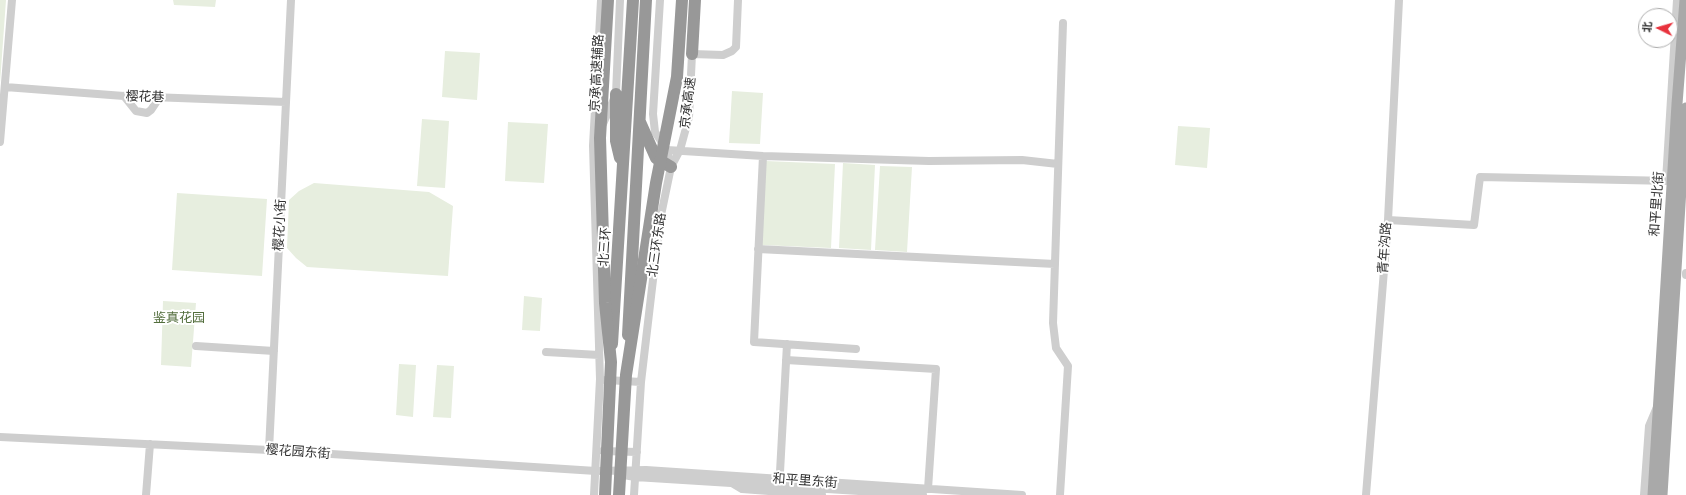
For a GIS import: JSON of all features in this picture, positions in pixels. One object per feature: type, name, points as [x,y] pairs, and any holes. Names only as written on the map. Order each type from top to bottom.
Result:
[{"type":"highway","points":[[608,0],[600,138],[605,303],[611,362]]},
{"type":"highway","name":"北三环","points":[[605,495],[611,362],[624,174],[633,0]]},
{"type":"highway","name":"北三环","points":[[619,495],[646,0]]},
{"type":"highway","points":[[626,375],[656,183],[677,77],[682,0]]},
{"type":"highway","points":[[692,54],[696,0]]},
{"type":"highway","points":[[616,94],[616,141],[624,174]]},
{"type":"highway","points":[[639,121],[656,158],[671,167]]},
{"type":"main road","name":"和平里北街","points":[[1653,495],[1669,181],[1682,3]]},
{"type":"main road","name":"和平里北街","points":[[1662,495],[1686,108]]},
{"type":"street","points":[[0,142],[12,0]]},
{"type":"street","name":"樱花小街","points":[[269,450],[291,0]]},
{"type":"street","name":"京承高速辅路","points":[[593,146],[601,0]]},
{"type":"street","points":[[594,495],[600,379],[593,146],[616,94],[620,0]]},
{"type":"street","name":"北三环东路","points":[[634,495],[641,382],[660,220],[671,167],[667,150],[655,132],[653,114],[660,0]]},
{"type":"street","points":[[692,54],[723,55],[732,51],[736,47],[738,0]]},
{"type":"street","name":"青年沟路","points":[[1366,495],[1388,220],[1399,0]]},
{"type":"street","points":[[1060,495],[1068,366],[1056,348],[1053,323],[1063,23]]},
{"type":"street","name":"京承高速","points":[[671,167],[680,150],[688,117],[692,54]]},
{"type":"street","name":"樱花巷","points":[[5,87],[159,98],[286,102]]},
{"type":"street","points":[[124,96],[136,111],[147,113],[152,110],[159,98]]},
{"type":"street","points":[[667,150],[763,156],[929,161],[1022,160],[1058,164]]},
{"type":"street","points":[[763,156],[754,342],[856,349]]},
{"type":"street","points":[[1388,220],[1474,225],[1480,177],[1669,181]]},
{"type":"street","points":[[758,249],[1055,264]]},
{"type":"street","points":[[780,472],[787,344]]},
{"type":"street","points":[[196,346],[274,351]]},
{"type":"street","points":[[546,352],[599,355]]},
{"type":"street","points":[[786,360],[936,369],[926,492]]},
{"type":"street","points":[[600,379],[641,382]]},
{"type":"street","name":"和平里北街","points":[[1644,495],[1649,426],[1658,405]]},
{"type":"street","name":"樱花园东街","points":[[0,437],[269,450],[635,473]]},
{"type":"street","points":[[146,495],[150,444]]},
{"type":"street","points":[[596,451],[637,452]]},
{"type":"street","name":"和平里东街","points":[[635,473],[926,492]]},
{"type":"street","name":"和平里东街","points":[[635,473],[731,483],[1022,495]]},
{"type":"street","points":[[731,483],[742,489],[822,495]]},
{"type":"green space","points":[[0,0],[6,0],[0,83]]},
{"type":"green space","points":[[173,0],[216,0],[215,7],[174,5]]},
{"type":"green space","points":[[445,51],[480,53],[477,100],[442,97]]},
{"type":"green space","points":[[732,91],[763,93],[760,144],[729,143]]},
{"type":"green space","points":[[422,119],[449,121],[445,188],[417,186]]},
{"type":"green space","points":[[508,122],[548,124],[544,183],[505,181]]},
{"type":"green space","points":[[1178,126],[1210,128],[1207,168],[1175,165]]},
{"type":"green space","points":[[766,161],[835,164],[831,248],[762,245]]},
{"type":"green space","points":[[843,163],[875,165],[871,250],[839,248]]},
{"type":"green space","points":[[880,166],[912,167],[907,252],[875,250]]},
{"type":"green space","points":[[314,183],[429,192],[453,206],[448,276],[307,267],[287,248],[289,200],[299,191]]},
{"type":"green space","points":[[177,193],[267,199],[262,276],[172,270]]},
{"type":"green space","points":[[524,296],[542,298],[540,331],[522,330]]},
{"type":"green space","name":"鉴真花园","points":[[163,301],[196,303],[191,367],[161,365]]},
{"type":"green space","points":[[399,364],[416,365],[413,417],[396,415]]},
{"type":"green space","points":[[437,365],[454,366],[451,418],[433,417]]}]
